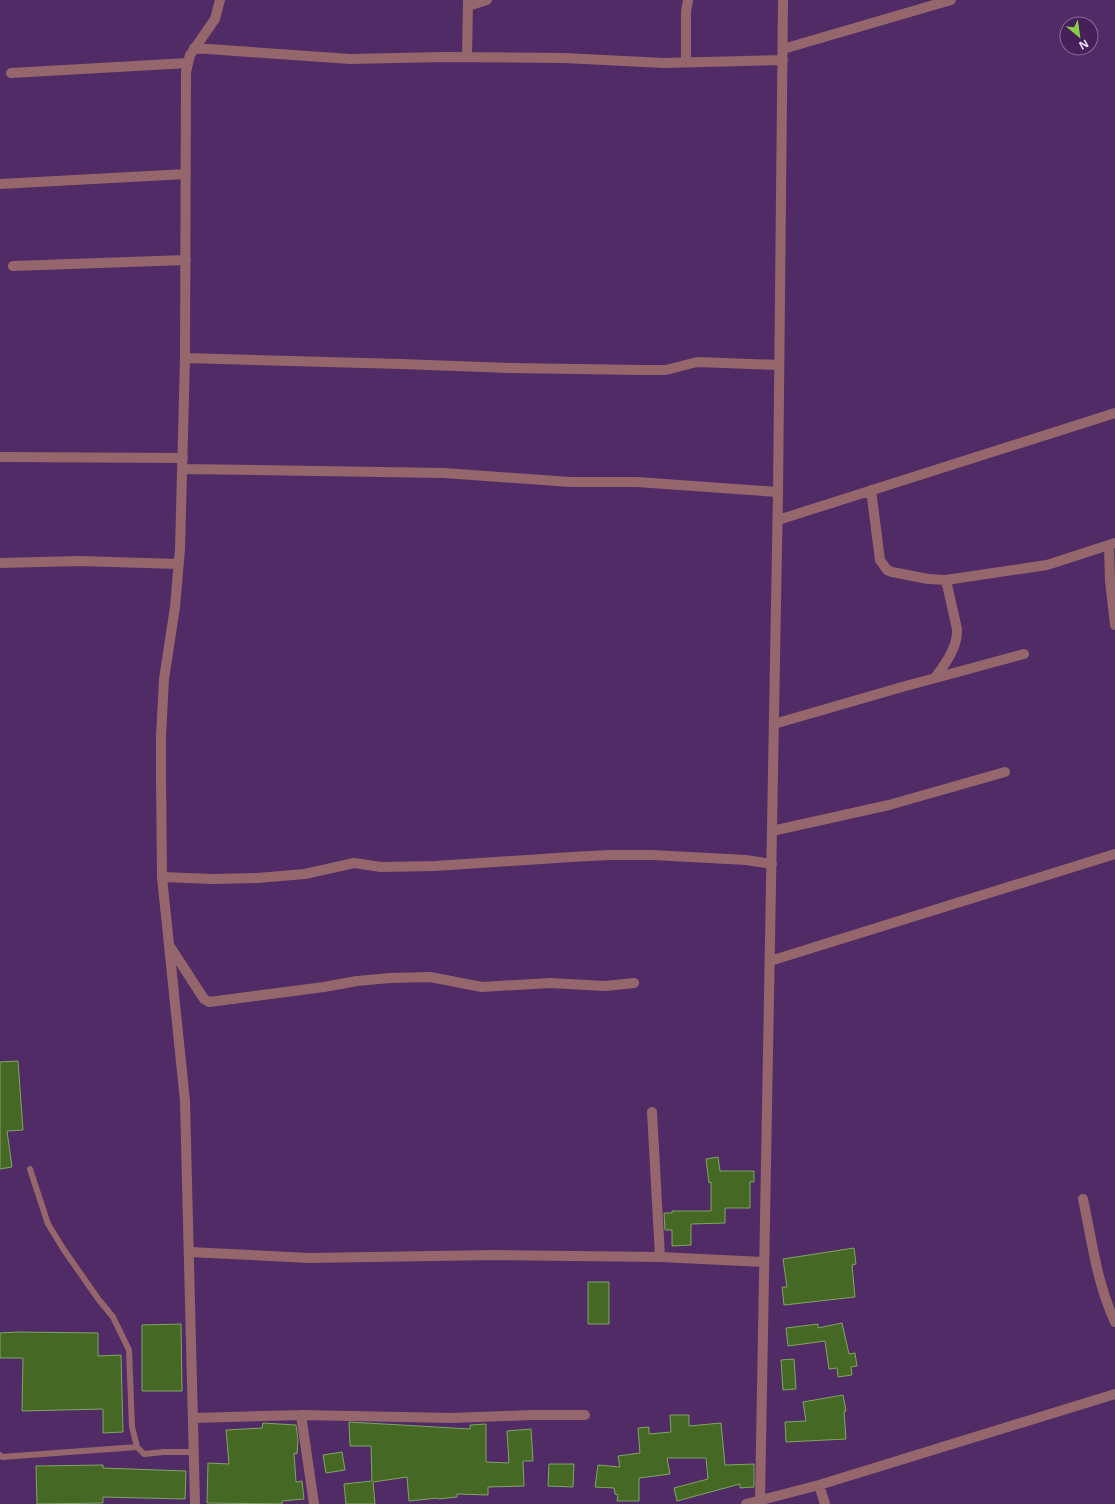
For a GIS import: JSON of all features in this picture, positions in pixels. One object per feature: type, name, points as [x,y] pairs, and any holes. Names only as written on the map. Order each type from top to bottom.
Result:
[{"type":"street","points":[[195,1504],[185,1101],[162,877],[161,736],[164,679],[175,607],[179,564],[183,469],[186,260],[186,72],[194,48],[215,19],[220,0]]},
{"type":"street","points":[[467,57],[468,3],[487,0]]},
{"type":"street","points":[[686,62],[686,12],[688,0]]},
{"type":"street","points":[[760,1500],[778,520],[783,0]]},
{"type":"street","points":[[783,49],[951,0]]},
{"type":"street","points":[[194,48],[350,59],[467,57],[564,58],[664,63],[783,60]]},
{"type":"street","points":[[11,73],[188,63]]},
{"type":"street","points":[[0,184],[186,174]]},
{"type":"street","points":[[13,266],[186,260]]},
{"type":"street","points":[[185,358],[511,368],[650,370],[673,369],[697,362],[779,365]]},
{"type":"street","points":[[778,520],[1115,413]]},
{"type":"street","points":[[0,457],[183,458]]},
{"type":"street","points":[[183,469],[444,473],[570,482],[637,482],[778,492]]},
{"type":"street","points":[[871,490],[878,553],[883,566],[892,572],[908,574],[928,580],[946,580],[1047,565],[1112,544],[1110,581],[1115,625]]},
{"type":"street","points":[[0,563],[79,561],[179,564]]},
{"type":"street","points":[[935,678],[950,654],[958,637],[946,580]]},
{"type":"street","points":[[774,724],[1024,654]]},
{"type":"street","points":[[772,831],[889,805],[1005,772]]},
{"type":"street","points":[[770,961],[1115,854]]},
{"type":"street","points":[[162,877],[212,879],[257,878],[305,874],[354,863],[381,867],[435,866],[610,855],[652,855],[746,860],[772,864]]},
{"type":"street","points":[[170,946],[204,999],[209,1002],[324,988],[357,981],[390,978],[430,977],[482,987],[550,983],[605,986],[634,983]]},
{"type":"street","points":[[652,1112],[660,1257]]},
{"type":"street","points":[[1083,1200],[1099,1276],[1115,1322]]},
{"type":"street","points":[[189,1252],[309,1258],[496,1254],[660,1257],[764,1262]]},
{"type":"street","points":[[746,1504],[819,1484],[1115,1394]]},
{"type":"street","points":[[194,1418],[301,1415],[452,1418],[585,1415]]},
{"type":"street","points":[[301,1415],[314,1504]]},
{"type":"street","points":[[819,1484],[825,1504]]},
{"type":"lane","points":[[30,1169],[48,1224],[68,1257],[112,1317],[129,1350],[132,1427],[137,1447],[144,1454],[194,1452]]},
{"type":"lane","points":[[0,1455],[2,1458],[137,1447]]},
{"type":"building","points":[[18,1061],[23,1130],[7,1131],[12,1167],[0,1169],[0,1062]]},
{"type":"building","points":[[718,1157],[720,1171],[754,1171],[754,1182],[750,1182],[750,1208],[725,1208],[725,1223],[691,1224],[691,1245],[672,1246],[672,1230],[665,1230],[664,1213],[672,1213],[672,1211],[711,1211],[711,1182],[709,1183],[706,1159]]},
{"type":"building","points":[[854,1248],[856,1264],[852,1265],[855,1297],[784,1305],[782,1287],[787,1287],[783,1259]]},
{"type":"building","points":[[588,1282],[609,1282],[609,1324],[588,1324]]},
{"type":"building","points":[[842,1323],[849,1354],[855,1353],[857,1366],[851,1367],[852,1375],[838,1377],[837,1368],[829,1369],[825,1341],[788,1346],[786,1328],[818,1324],[818,1328]]},
{"type":"building","points":[[181,1324],[182,1391],[142,1391],[142,1325]]},
{"type":"building","points":[[0,1333],[98,1333],[98,1356],[121,1355],[123,1432],[103,1433],[103,1409],[22,1411],[23,1358],[0,1358]]},
{"type":"building","points":[[794,1359],[796,1389],[783,1390],[781,1360]]},
{"type":"building","points":[[843,1395],[846,1411],[844,1411],[846,1439],[786,1442],[785,1422],[806,1421],[803,1402]]},
{"type":"building","points":[[670,1415],[689,1415],[689,1426],[721,1423],[725,1465],[754,1464],[754,1487],[740,1488],[740,1484],[677,1501],[674,1488],[708,1479],[706,1458],[667,1458],[670,1474],[639,1478],[639,1501],[617,1501],[618,1495],[615,1494],[614,1488],[595,1487],[598,1465],[620,1467],[618,1456],[640,1453],[638,1428],[649,1427],[649,1434],[671,1432]]},
{"type":"building","points":[[349,1422],[470,1429],[470,1425],[486,1424],[486,1462],[509,1463],[507,1431],[531,1429],[533,1461],[523,1461],[524,1486],[488,1487],[488,1495],[457,1494],[457,1497],[409,1501],[407,1477],[373,1482],[375,1504],[346,1504],[344,1484],[372,1481],[371,1446],[350,1446]]},
{"type":"building","points":[[263,1423],[296,1425],[298,1440],[297,1454],[294,1453],[296,1482],[302,1481],[304,1499],[282,1501],[282,1504],[207,1503],[208,1463],[229,1464],[226,1430],[262,1428]]},
{"type":"building","points":[[342,1452],[345,1470],[326,1473],[323,1455]]},
{"type":"building","points":[[549,1464],[574,1464],[573,1487],[548,1486]]},
{"type":"building","points":[[103,1465],[103,1468],[186,1471],[185,1499],[103,1497],[103,1503],[37,1504],[36,1466]]}]
